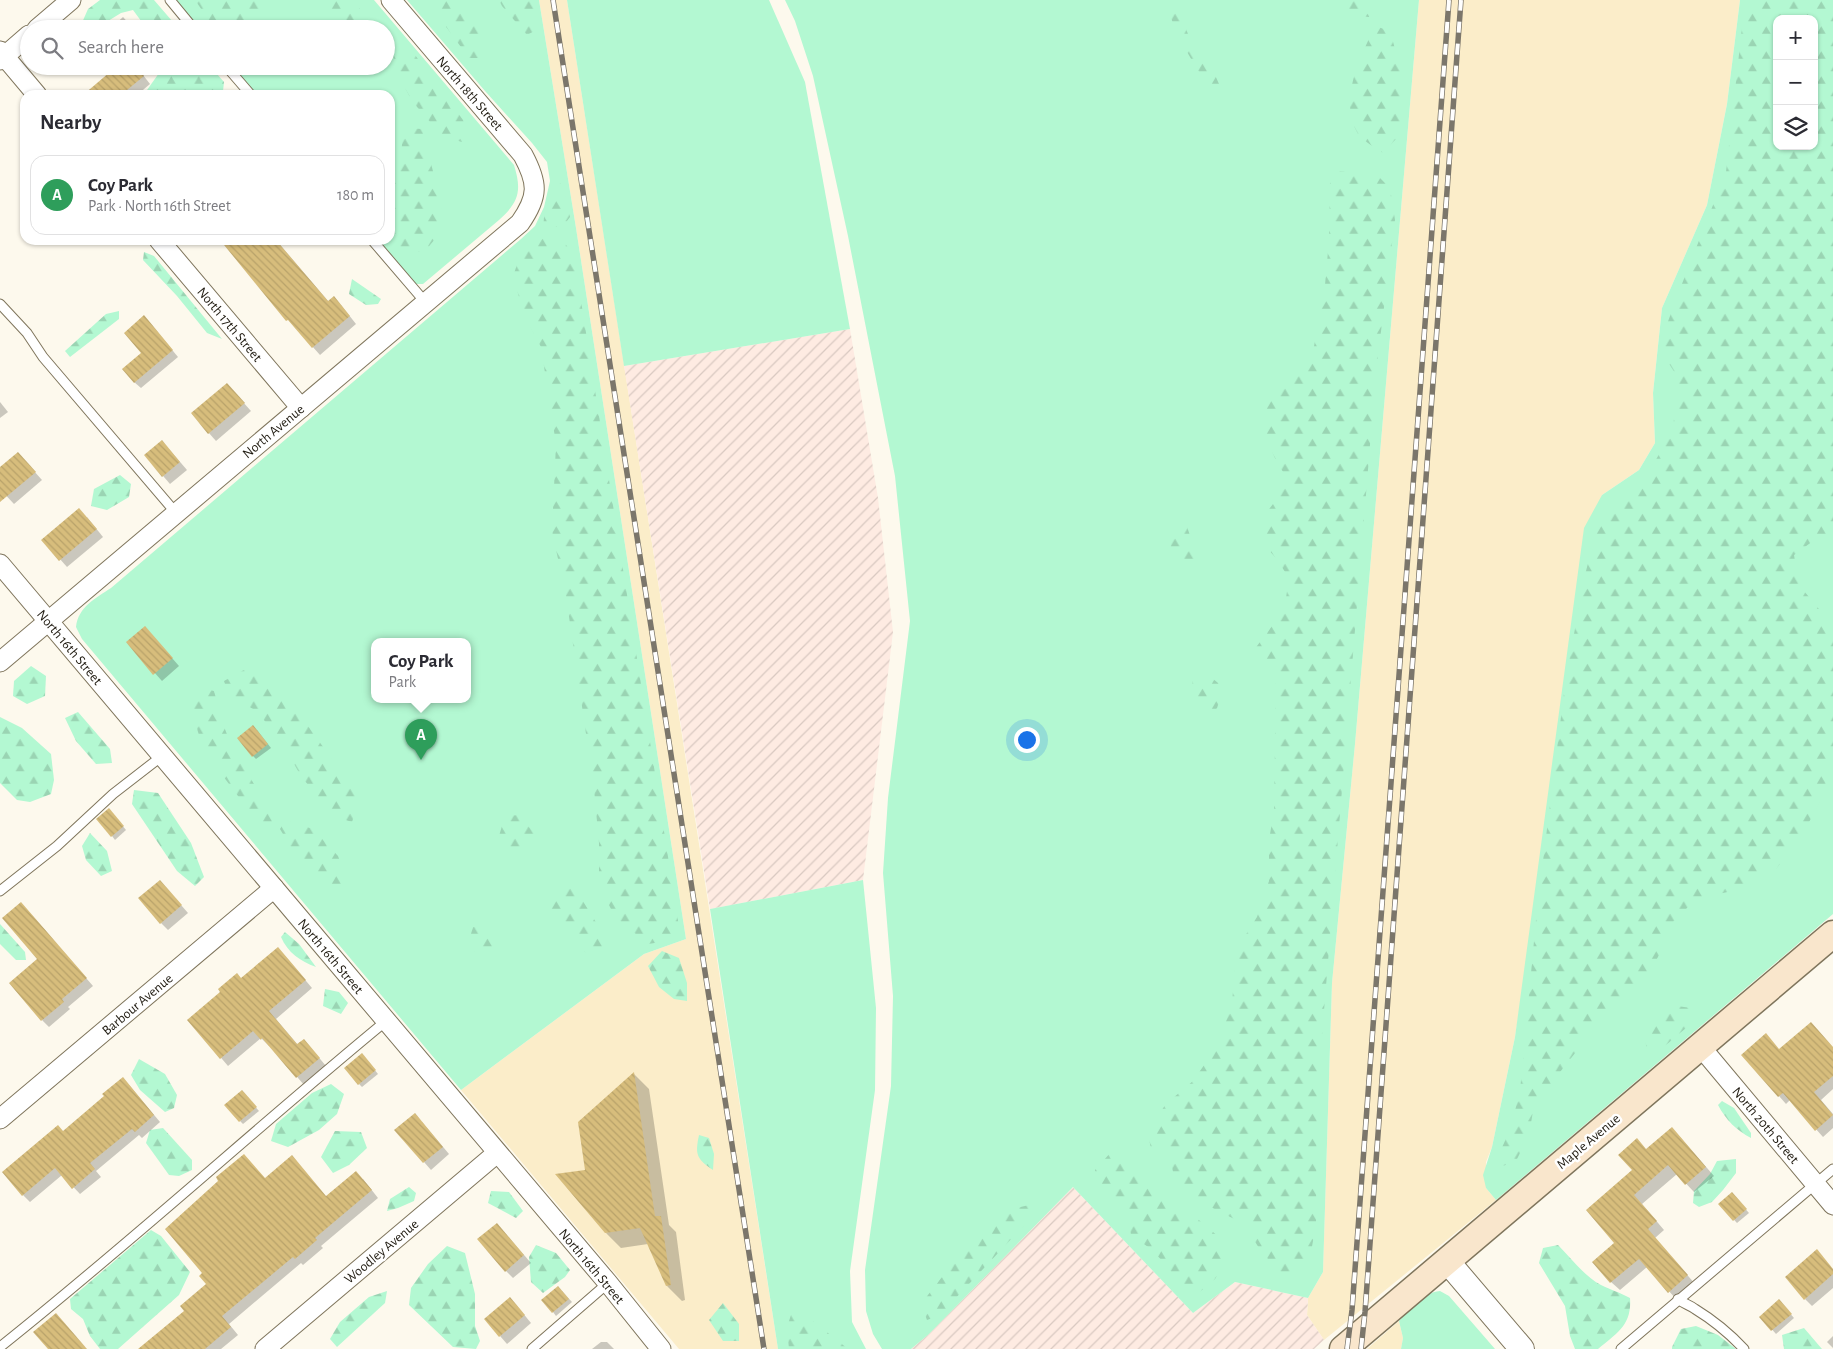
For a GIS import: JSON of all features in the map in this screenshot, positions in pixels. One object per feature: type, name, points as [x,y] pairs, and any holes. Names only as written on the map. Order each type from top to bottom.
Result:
[{"type":"main road","name":"Maple Avenue","points":[[1343,1349],[1833,934]]},
{"type":"street","points":[[48,20],[71,0]]},
{"type":"street","name":"North 18th Street","points":[[391,0],[523,155],[532,172],[535,192]]},
{"type":"street","points":[[20,42],[1,56],[32,90]]},
{"type":"street","name":"North Avenue","points":[[0,662],[520,223],[530,209],[535,192]]},
{"type":"street","name":"North 17th Street","points":[[163,245],[301,408]]},
{"type":"street","name":"North 16th Street","points":[[0,564],[608,1283],[661,1349]]},
{"type":"street","name":"Barbour Avenue","points":[[0,1119],[274,888]]},
{"type":"street","name":"North 20th Street","points":[[1700,1046],[1833,1204]]},
{"type":"street","name":"Woodley Avenue","points":[[266,1349],[497,1153]]},
{"type":"street","points":[[1447,1261],[1522,1349]]},
{"type":"lane","points":[[170,0],[187,20]]},
{"type":"lane","points":[[234,75],[247,90]]},
{"type":"lane","points":[[376,245],[426,303]]},
{"type":"lane","points":[[0,304],[176,513]]},
{"type":"lane","points":[[0,891],[57,846],[113,794],[162,756]]},
{"type":"lane","points":[[0,1346],[84,1278],[309,1084],[386,1021]]},
{"type":"lane","points":[[1621,1349],[1833,1169]]},
{"type":"lane","points":[[532,1349],[608,1283]]},
{"type":"lane","points":[[1678,1300],[1694,1308],[1731,1335],[1744,1349]]},
{"type":"shaded area","points":[[539,0],[567,0],[778,1349],[679,1349],[461,1090],[644,954],[686,939]]},
{"type":"shaded area","points":[[1419,0],[1740,0],[1727,104],[1707,205],[1662,308],[1653,393],[1655,443],[1639,470],[1602,495],[1515,1037],[1492,1147],[1486,1162],[1486,1188],[1496,1200],[1324,1340],[1307,1315],[1308,1298],[1323,1272],[1332,983],[1355,744]]},
{"type":"shaded area","points":[[850,329],[878,498],[893,632],[863,880],[710,909],[624,366]]},
{"type":"shaded area","points":[[1073,1187],[1193,1313],[1235,1282],[1308,1298],[1307,1315],[1324,1340],[1314,1349],[911,1349],[929,1334]]},
{"type":"shaded area","points":[[1399,1321],[1403,1338],[1401,1349],[1367,1349]]},
{"type":"green space","points":[[100,0],[154,0],[171,20],[140,20],[133,10],[121,13],[110,20],[83,20],[88,9]]},
{"type":"green space","points":[[176,0],[374,0],[391,20],[193,20]]},
{"type":"green space","points":[[195,0],[263,0],[260,20],[209,20]]},
{"type":"green space","points":[[321,0],[353,0],[368,20],[343,20]]},
{"type":"green space","points":[[407,0],[539,0],[686,939],[644,954],[461,1090],[82,639],[76,627],[80,614],[89,604],[111,588],[535,226],[544,207],[550,181],[547,162]]},
{"type":"green space","points":[[439,0],[446,0],[478,29],[483,58],[469,58],[431,10]]},
{"type":"green space","points":[[499,0],[536,0],[538,29],[527,35]]},
{"type":"green space","points":[[567,0],[769,0],[805,82],[850,329],[624,366]]},
{"type":"green space","points":[[785,0],[1419,0],[1355,744],[1332,983],[1323,1272],[1308,1298],[1235,1282],[1193,1313],[1073,1187],[929,1334],[911,1349],[882,1349],[873,1334],[866,1311],[865,1270],[891,1086],[893,996],[883,873],[888,798],[910,621],[895,476],[848,236],[813,76],[795,21]]},
{"type":"green space","points":[[1165,0],[1175,0],[1191,42],[1211,66],[1219,84],[1212,89],[1198,71],[1184,47],[1172,22]]},
{"type":"green space","points":[[1339,0],[1378,0],[1369,17],[1352,15]]},
{"type":"green space","points":[[1740,0],[1833,0],[1833,914],[1496,1200],[1486,1188],[1483,1175],[1492,1147],[1515,1037],[1584,528],[1602,495],[1639,470],[1655,443],[1653,393],[1662,308],[1707,205],[1727,104]]},
{"type":"green space","points":[[1745,0],[1833,0],[1833,531],[1817,538],[1794,555],[1799,585],[1833,626],[1833,756],[1822,798],[1801,837],[1776,869],[1746,888],[1709,896],[1690,905],[1668,927],[1660,953],[1641,989],[1598,1024],[1534,1105],[1529,1135],[1516,1161],[1495,1169],[1499,1154],[1510,1130],[1520,1091],[1537,909],[1566,677],[1585,575],[1598,524],[1616,503],[1635,490],[1672,432],[1676,406],[1675,373],[1664,356],[1666,327],[1726,172]]},
{"type":"green space","points":[[395,25],[514,165],[518,182],[515,202],[506,214],[423,284],[416,284],[411,281],[379,245],[395,245],[395,90],[251,90],[238,75],[395,75]]},
{"type":"green space","points":[[1375,26],[1390,31],[1402,74],[1400,122],[1396,139],[1383,153],[1360,137],[1352,121],[1350,107],[1353,79]]},
{"type":"green space","points":[[395,49],[415,55],[463,120],[468,133],[462,142],[442,136],[412,101],[396,71]]},
{"type":"green space","points":[[158,75],[218,75],[224,82],[223,90],[147,90]]},
{"type":"green space","points":[[404,128],[422,129],[443,215],[435,239],[425,251],[404,253],[394,245],[395,175],[401,153]]},
{"type":"green space","points":[[1340,171],[1376,174],[1390,188],[1395,220],[1376,371],[1317,1097],[1316,1225],[1310,1257],[1300,1274],[1280,1274],[1259,1248],[1244,1224],[1197,1200],[1176,1184],[1170,1159],[1164,1148],[1151,1148],[1147,1131],[1166,1104],[1193,1081],[1216,1048],[1232,1005],[1234,975],[1240,944],[1257,917],[1269,881],[1269,840],[1274,811],[1276,675],[1254,650],[1272,626],[1286,598],[1289,578],[1276,558],[1256,536],[1267,512],[1290,481],[1278,465],[1263,431],[1268,398],[1311,363],[1325,285],[1329,240],[1330,182]]},
{"type":"green space","points":[[562,183],[570,217],[563,226],[544,228],[545,213],[552,187]]},
{"type":"green space","points":[[549,235],[561,237],[572,254],[579,288],[679,927],[666,940],[648,944],[615,917],[599,885],[599,843],[594,789],[566,596],[552,531],[556,444],[541,347],[524,315],[513,276],[518,262],[532,245]]},
{"type":"green space","points":[[144,252],[154,256],[222,339],[207,333],[177,296],[143,260]]},
{"type":"green space","points":[[352,279],[381,299],[378,304],[366,305],[349,294]]},
{"type":"green space","points":[[119,311],[119,319],[70,357],[65,351],[106,314]]},
{"type":"green space","points":[[120,475],[131,484],[129,497],[107,510],[91,506],[94,489]]},
{"type":"green space","points":[[1174,523],[1186,524],[1193,544],[1196,563],[1184,571],[1175,559],[1171,549]]},
{"type":"green space","points":[[31,666],[46,676],[45,696],[27,704],[13,696],[14,681]]},
{"type":"green space","points":[[251,666],[282,690],[360,798],[352,822],[333,816],[301,776],[278,736],[255,710],[229,696],[224,681]]},
{"type":"green space","points":[[1206,673],[1218,683],[1222,694],[1217,708],[1208,719],[1194,700],[1192,679]]},
{"type":"green space","points":[[201,688],[214,691],[223,724],[233,750],[272,813],[273,828],[256,820],[223,776],[201,742],[193,715],[192,700]]},
{"type":"green space","points":[[78,712],[110,749],[112,763],[96,764],[76,741],[65,718]]},
{"type":"green space","points":[[0,717],[22,728],[51,754],[54,780],[51,794],[30,802],[17,800],[0,783]]},
{"type":"green space","points":[[134,790],[158,793],[191,843],[204,877],[195,886],[177,871],[132,804]]},
{"type":"green space","points":[[519,815],[534,833],[529,849],[510,849],[499,836],[505,816]]},
{"type":"green space","points":[[285,820],[313,829],[338,856],[346,878],[339,894],[321,886],[290,846],[280,829]]},
{"type":"green space","points":[[90,833],[107,851],[112,871],[101,876],[86,860],[82,846]]},
{"type":"green space","points":[[565,880],[581,898],[602,932],[607,957],[596,961],[575,944],[545,904]]},
{"type":"green space","points":[[863,880],[876,1008],[875,1090],[850,1271],[852,1322],[866,1349],[778,1349],[710,909]]},
{"type":"green space","points":[[0,924],[25,952],[26,960],[16,960],[0,944]]},
{"type":"green space","points":[[489,926],[498,940],[497,951],[479,956],[468,944],[473,927]]},
{"type":"green space","points":[[285,932],[299,944],[316,967],[291,952],[281,937]]},
{"type":"green space","points":[[662,951],[679,958],[687,983],[687,1001],[674,999],[659,987],[648,966]]},
{"type":"green space","points":[[325,989],[339,992],[348,1003],[341,1014],[323,1006]]},
{"type":"green space","points":[[1677,1006],[1691,1008],[1693,1022],[1666,1045],[1647,1051],[1644,1032]]},
{"type":"green space","points":[[139,1059],[165,1074],[177,1095],[174,1108],[165,1112],[140,1090],[131,1075]]},
{"type":"green space","points":[[331,1084],[344,1094],[337,1114],[319,1130],[288,1147],[271,1141],[276,1124],[312,1093]]},
{"type":"green space","points":[[1722,1101],[1734,1108],[1751,1133],[1751,1138],[1736,1128],[1724,1115],[1718,1105]]},
{"type":"green space","points":[[163,1128],[192,1160],[192,1170],[179,1176],[169,1175],[146,1143],[150,1130]]},
{"type":"green space","points":[[335,1131],[361,1132],[367,1148],[349,1165],[333,1173],[321,1157]]},
{"type":"green space","points":[[699,1135],[709,1138],[714,1154],[713,1170],[703,1163],[698,1156]]},
{"type":"green space","points":[[1112,1151],[1136,1164],[1158,1194],[1180,1215],[1193,1215],[1220,1238],[1227,1260],[1215,1279],[1196,1295],[1180,1290],[1169,1268],[1151,1249],[1131,1235],[1128,1206],[1099,1187],[1095,1170]]},
{"type":"green space","points":[[1736,1159],[1736,1173],[1712,1202],[1699,1207],[1693,1203],[1694,1191],[1710,1174],[1717,1161]]},
{"type":"green space","points":[[409,1187],[416,1193],[414,1201],[387,1211],[390,1199]]},
{"type":"green space","points":[[491,1191],[509,1192],[523,1211],[516,1218],[488,1203]]},
{"type":"green space","points":[[1029,1205],[1031,1218],[943,1314],[927,1320],[921,1304],[961,1255],[983,1231],[1006,1212]]},
{"type":"green space","points":[[151,1230],[161,1236],[190,1272],[179,1295],[118,1349],[100,1349],[90,1336],[83,1319],[71,1309],[70,1299]]},
{"type":"green space","points":[[536,1245],[556,1253],[570,1270],[565,1277],[543,1293],[531,1282],[529,1257]]},
{"type":"green space","points":[[1558,1245],[1583,1272],[1595,1281],[1630,1298],[1629,1315],[1626,1322],[1617,1333],[1598,1349],[1575,1349],[1570,1336],[1565,1306],[1539,1263],[1543,1248]]},
{"type":"green space","points":[[447,1246],[465,1253],[475,1294],[475,1326],[480,1341],[476,1349],[453,1347],[409,1305],[411,1288],[428,1264]]},
{"type":"green space","points":[[387,1291],[385,1303],[337,1347],[330,1339],[340,1322],[369,1297]]},
{"type":"green space","points":[[1440,1291],[1449,1296],[1495,1349],[1401,1349],[1403,1338],[1399,1321],[1422,1298]]},
{"type":"green space","points":[[723,1303],[739,1324],[739,1341],[723,1341],[709,1320]]},
{"type":"green space","points":[[792,1312],[813,1321],[848,1349],[789,1349],[787,1327]]},
{"type":"green space","points":[[1696,1326],[1718,1335],[1736,1349],[1672,1349],[1681,1329]]},
{"type":"green space","points":[[1804,1328],[1822,1349],[1784,1349],[1782,1335]]},
{"type":"building","points":[[106,75],[144,76],[127,90],[89,90]]},
{"type":"building","points":[[224,245],[280,245],[328,301],[334,296],[350,316],[312,348],[288,320],[286,321]]},
{"type":"building","points":[[144,315],[173,350],[134,383],[122,369],[141,353],[124,333]]},
{"type":"building","points":[[227,383],[245,403],[208,434],[191,413]]},
{"type":"building","points":[[162,440],[180,462],[162,477],[144,455]]},
{"type":"building","points":[[18,452],[36,472],[0,502],[0,467]]},
{"type":"building","points":[[79,508],[97,529],[59,561],[41,540]]},
{"type":"building","points":[[145,626],[173,658],[153,675],[126,642]]},
{"type":"building","points":[[253,725],[268,744],[252,757],[237,738]]},
{"type":"building","points":[[109,808],[124,826],[111,837],[96,819]]},
{"type":"building","points":[[160,880],[182,905],[160,924],[138,898]]},
{"type":"building","points":[[21,902],[87,978],[62,999],[64,1002],[41,1021],[9,983],[37,959],[2,918]]},
{"type":"building","points":[[278,947],[306,980],[269,1011],[297,1044],[304,1039],[320,1058],[296,1078],[262,1038],[261,1040],[253,1031],[220,1059],[187,1020],[220,992],[218,989],[237,973],[241,978]]},
{"type":"building","points":[[1811,1022],[1833,1047],[1833,1076],[1814,1092],[1833,1115],[1815,1131],[1783,1093],[1778,1097],[1741,1055],[1766,1033],[1779,1049]]},
{"type":"building","points":[[362,1053],[376,1070],[358,1085],[344,1068]]},
{"type":"building","points":[[634,1072],[655,1216],[661,1216],[671,1285],[666,1286],[640,1228],[605,1233],[555,1174],[585,1170],[578,1122]]},
{"type":"building","points":[[123,1077],[154,1115],[135,1132],[132,1129],[90,1163],[95,1169],[72,1189],[55,1168],[22,1196],[2,1172],[58,1125],[63,1131]]},
{"type":"building","points":[[242,1090],[257,1107],[239,1122],[224,1105]]},
{"type":"building","points":[[415,1113],[443,1147],[423,1163],[394,1130]]},
{"type":"building","points":[[1672,1127],[1706,1167],[1685,1185],[1668,1165],[1634,1195],[1657,1221],[1648,1229],[1688,1275],[1668,1293],[1639,1259],[1610,1283],[1592,1262],[1614,1243],[1586,1210],[1632,1170],[1618,1155],[1637,1138],[1646,1149]]},
{"type":"building","points":[[244,1154],[265,1178],[292,1155],[326,1196],[356,1171],[372,1190],[315,1238],[317,1240],[295,1259],[293,1257],[222,1316],[231,1327],[205,1349],[138,1349],[184,1311],[180,1306],[206,1284],[199,1276],[202,1273],[165,1229],[218,1181],[216,1177]]},
{"type":"building","points":[[1732,1192],[1747,1209],[1733,1221],[1718,1204]]},
{"type":"building","points":[[497,1223],[524,1255],[505,1272],[477,1239]]},
{"type":"building","points":[[1817,1249],[1833,1269],[1833,1274],[1804,1300],[1785,1277]]},
{"type":"building","points":[[558,1286],[569,1299],[552,1313],[541,1300]]},
{"type":"building","points":[[510,1297],[525,1315],[499,1337],[484,1319]]},
{"type":"building","points":[[1779,1299],[1792,1314],[1771,1331],[1759,1317]]},
{"type":"building","points":[[56,1313],[87,1349],[48,1349],[33,1332]]},
{"type":"railway","points":[[553,0],[764,1349]]},
{"type":"railway","points":[[1347,1349],[1352,1310],[1449,0]]},
{"type":"railway","points":[[1361,1349],[1461,0]]},
{"type":"place","name":"Coy Park","points":[[421,760]]}]
